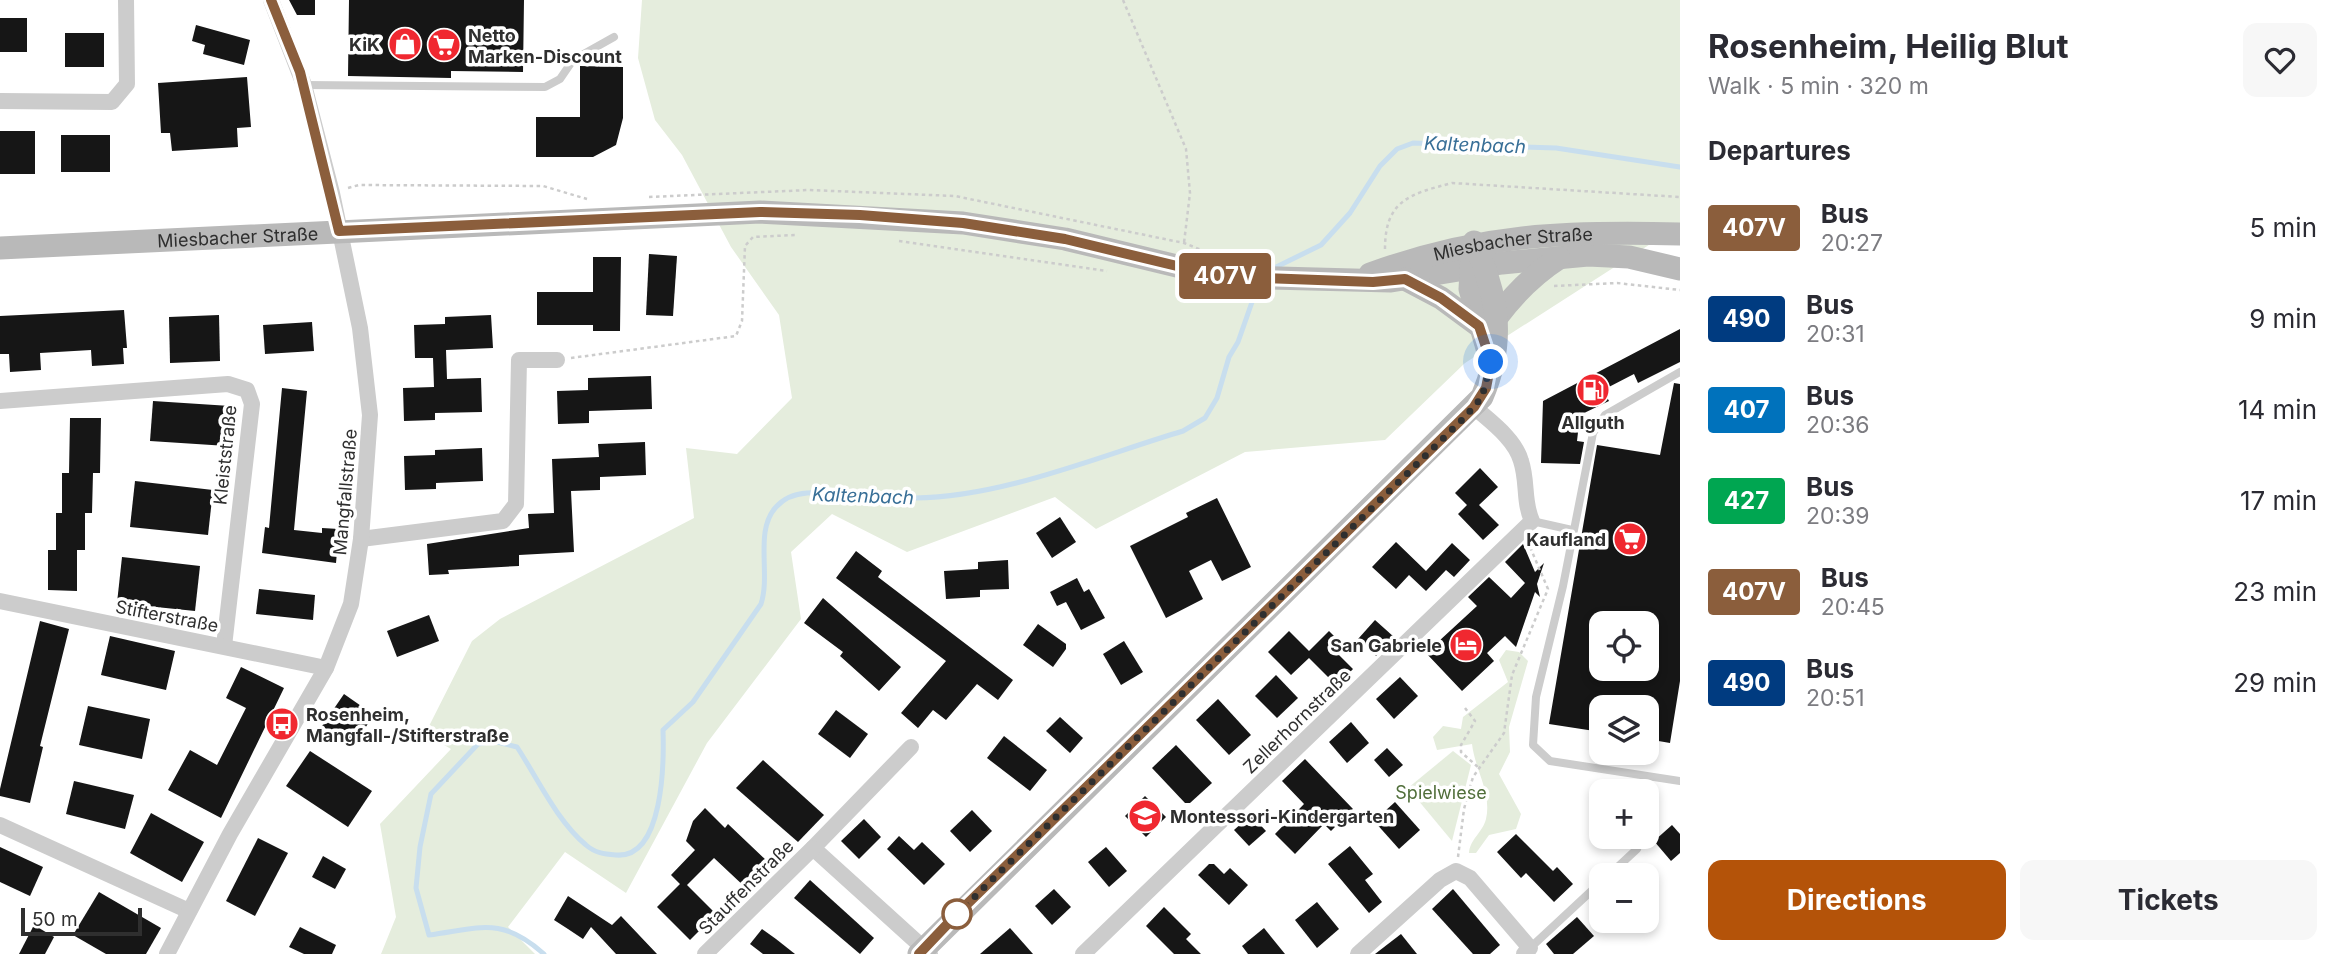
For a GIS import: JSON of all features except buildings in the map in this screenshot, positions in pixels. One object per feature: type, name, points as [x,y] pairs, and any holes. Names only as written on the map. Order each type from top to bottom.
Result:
[{"type":"main road","name":"Miesbacher Straße","points":[[0,248],[752,212],[860,215],[963,223],[1065,239],[1206,273],[1236,277],[1317,282],[1405,279],[1562,256],[1629,257],[1680,270]]},
{"type":"main road","name":"Miesbacher Straße","points":[[1350,281],[1443,249],[1474,242],[1565,233],[1680,234]]},
{"type":"main road","points":[[925,952],[1474,407],[1486,388],[1491,362],[1488,321],[1470,289],[1477,267],[1474,242]]},
{"type":"main road","points":[[1488,321],[1539,271],[1562,256]]},
{"type":"main road","points":[[1405,279],[1488,321]]},
{"type":"street","points":[[0,101],[112,102],[127,84],[126,0]]},
{"type":"street","name":"Mangfallstraße","points":[[167,954],[188,911],[326,668],[351,604],[361,539],[370,415],[360,328],[304,85],[271,0]]},
{"type":"street","points":[[361,539],[503,521],[516,504],[519,360],[557,360]]},
{"type":"street","name":"Kleiststraße","points":[[0,401],[228,384],[247,390],[252,404],[224,646]]},
{"type":"street","points":[[1474,407],[1512,444],[1521,460],[1527,526]]},
{"type":"street","name":"Zellerhornstraße","points":[[1083,954],[1527,526]]},
{"type":"street","name":"Stifterstraße","points":[[0,601],[326,668]]},
{"type":"street","name":"Stauffenstraße","points":[[705,954],[911,747]]},
{"type":"street","points":[[0,825],[188,911]]},
{"type":"street","name":"Stauffenstraße","points":[[813,848],[925,952]]},
{"type":"street","points":[[1358,954],[1440,880],[1457,871],[1470,878],[1527,951]]},
{"type":"lane","points":[[304,85],[545,87],[560,79],[573,60],[614,37]]},
{"type":"lane","points":[[1680,372],[1605,415],[1593,433],[1563,586],[1536,697],[1533,745],[1550,761],[1680,781]]},
{"type":"lane","points":[[1527,526],[1572,530]]},
{"type":"lane","points":[[1622,863],[1637,849]]},
{"type":"lane","points":[[1527,951],[1589,893]]},
{"type":"path","points":[[1123,0],[1186,149],[1190,193],[1184,243]]},
{"type":"path","points":[[1385,256],[1385,224],[1403,200],[1452,183],[1680,197]]},
{"type":"path","points":[[557,360],[736,336],[742,321],[745,246],[754,237],[796,235]]},
{"type":"path","points":[[896,240],[1107,271]]},
{"type":"path","points":[[1546,290],[1557,285],[1617,284],[1680,290]]},
{"type":"path","points":[[1457,871],[1464,809],[1473,778],[1504,733],[1512,675],[1548,589],[1527,526]]},
{"type":"path","points":[[1465,708],[1475,721],[1461,745],[1461,752],[1479,768]]},
{"type":"green space","points":[[642,0],[1680,0],[1680,225],[1465,363],[1385,440],[1245,452],[1096,529],[1055,497],[907,552],[832,514],[791,552],[801,619],[707,743],[626,893],[565,852],[508,927],[535,954],[381,954],[396,917],[380,824],[451,749],[425,734],[472,641],[500,619],[694,518],[686,448],[737,454],[792,398],[779,315],[731,247],[682,155],[655,120],[638,58]]},
{"type":"green space","points":[[1506,650],[1519,652],[1528,661],[1509,727],[1510,752],[1499,774],[1521,814],[1516,829],[1489,835],[1476,853],[1469,853],[1484,824],[1487,809],[1472,744],[1437,750],[1433,737],[1443,726],[1461,729],[1463,717],[1508,682],[1499,660]]},
{"type":"green space","name":"Spielwiese","points":[[1453,751],[1471,765],[1452,841],[1408,788]]},
{"type":"waterway","name":"Kaltenbach","points":[[1270,270],[1321,245],[1350,213],[1380,166],[1397,149],[1413,143],[1556,148],[1680,167]]},
{"type":"waterway","name":"Kaltenbach","points":[[544,954],[529,942],[502,929],[477,928],[429,935],[416,888],[420,847],[431,794],[478,744],[493,741],[517,747],[557,812],[589,848],[612,855],[632,852],[644,842],[658,806],[663,763],[663,730],[693,702],[761,604],[764,592],[764,540],[769,517],[776,507],[794,495],[805,493],[896,499],[982,491],[1050,474],[1183,431],[1205,418],[1217,398],[1229,357],[1238,342],[1258,285]]},
{"type":"bus line","name":"407V","points":[[271,0],[300,72],[318,135],[339,231],[760,212],[860,215],[963,223],[1065,239],[1206,273],[1236,277],[1317,282],[1405,279],[1460,310],[1479,326],[1491,362],[1486,388],[1474,407],[919,954]]},
{"type":"place","name":"KiK","points":[[405,44]]},
{"type":"place","name":"Netto Marken-Discount","points":[[444,45]]},
{"type":"place","name":"Allguth","points":[[1593,390]]},
{"type":"place","name":"Kaufland","points":[[1630,539]]},
{"type":"place","name":"San Gabriele","points":[[1466,645]]},
{"type":"place","name":"Rosenheim, Mangfall-/Stifterstraße","points":[[282,724]]},
{"type":"place","name":"Montessori-Kindergarten","points":[[1145,816]]},
{"type":"route","points":[[957,914],[1465,417],[1482,397],[1491,362]]}]
